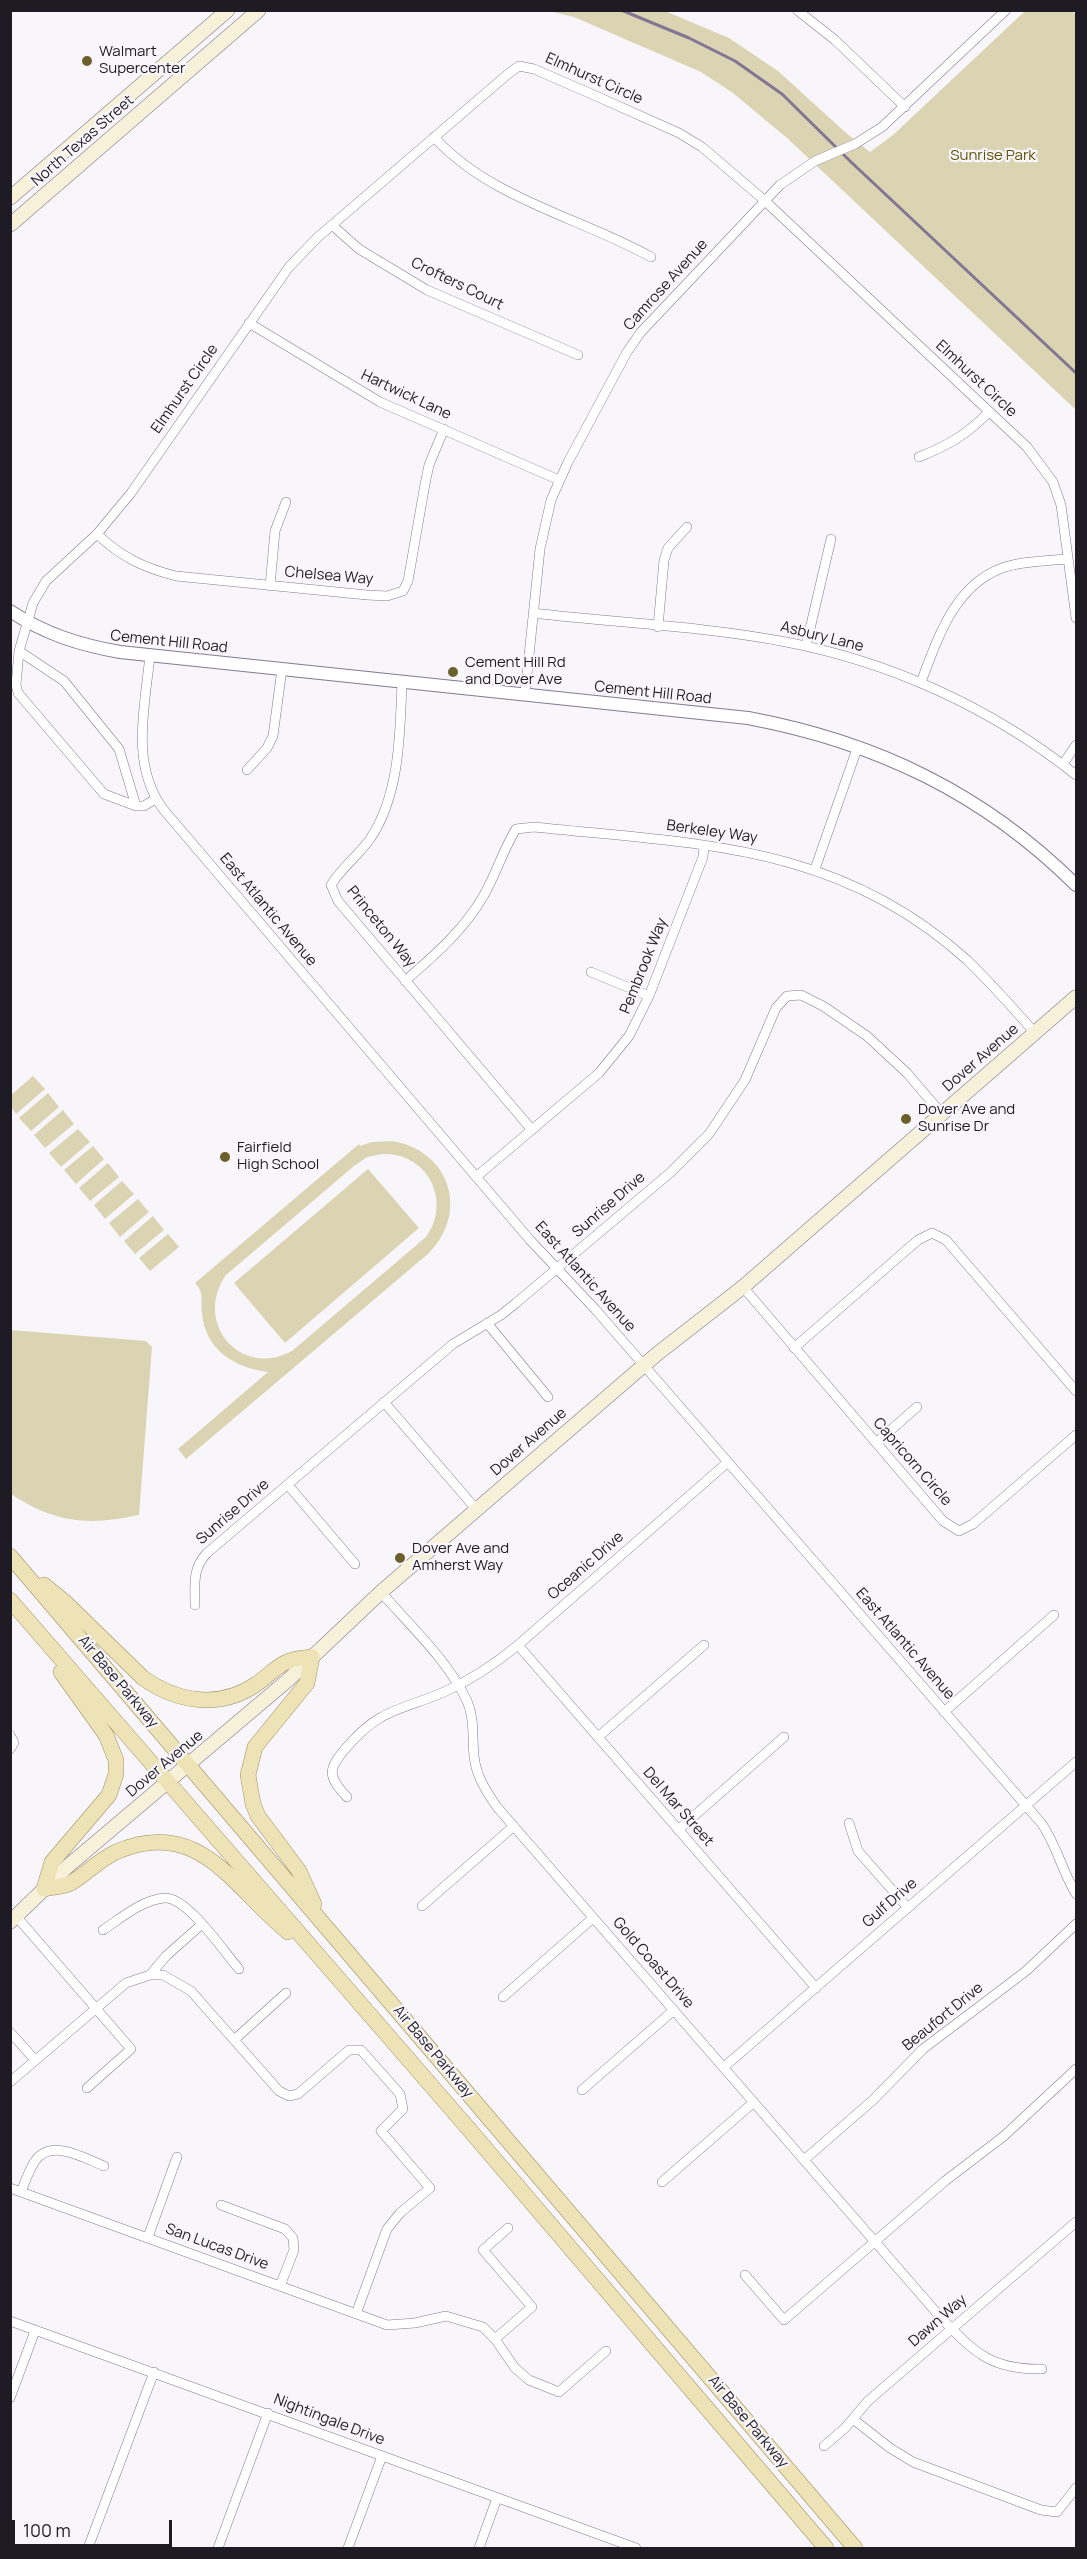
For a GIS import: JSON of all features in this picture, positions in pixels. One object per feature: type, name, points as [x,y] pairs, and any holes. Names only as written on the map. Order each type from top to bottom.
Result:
[{"type":"main road","name":"North Texas Street","points":[[10,198],[228,10]]},
{"type":"main road","name":"North Texas Street","points":[[10,225],[259,10]]},
{"type":"main road","name":"Dover Avenue","points":[[13,1919],[44,1889],[288,1680],[381,1592],[476,1509],[644,1365],[742,1287],[1077,997]]},
{"type":"main road","points":[[12,1558],[65,1602],[143,1678],[157,1688],[184,1698],[201,1701],[230,1697],[254,1686],[288,1661],[312,1657],[306,1683],[255,1747],[248,1775],[255,1810],[299,1871],[321,1920]]},
{"type":"main road","name":"Air Base Parkway","points":[[12,1558],[855,2548]]},
{"type":"main road","name":"Air Base Parkway","points":[[10,1600],[166,1783],[320,1957],[826,2548]]},
{"type":"main road","points":[[40,1635],[54,1663],[106,1735],[112,1748],[116,1767],[109,1795],[52,1862],[44,1889],[69,1884],[101,1860],[127,1848],[148,1843],[174,1843],[196,1850],[219,1865],[265,1913],[320,1957]]},
{"type":"street","points":[[797,10],[835,40],[905,107]]},
{"type":"street","name":"Camrose Avenue","points":[[525,694],[544,524],[559,480],[627,352],[641,332],[780,185],[815,161],[855,144],[882,127],[1006,10]]},
{"type":"street","name":"Elmhurst Circle","points":[[136,806],[104,794],[18,693],[17,664],[34,602],[46,581],[97,534],[131,494],[289,267],[332,225],[519,66],[545,74],[679,133],[721,161],[1027,447],[1053,482],[1061,505],[1077,618]]},
{"type":"street","points":[[434,137],[456,159],[489,182],[626,243],[651,257]]},
{"type":"street","name":"Crofters Court","points":[[332,225],[359,249],[427,290],[578,355]]},
{"type":"street","name":"Hartwick Lane","points":[[249,323],[353,388],[559,480]]},
{"type":"street","points":[[919,457],[949,445],[964,436],[989,412]]},
{"type":"street","name":"Chelsea Way","points":[[97,534],[123,556],[157,571],[176,576],[387,596],[403,591],[408,581],[429,465],[444,429]]},
{"type":"street","points":[[270,586],[275,531],[286,502]]},
{"type":"street","points":[[658,627],[664,560],[668,548],[687,527]]},
{"type":"street","points":[[806,646],[831,539]]},
{"type":"street","points":[[921,682],[948,618],[958,600],[971,586],[1004,568],[1067,559]]},
{"type":"street","name":"Cement Hill Road","points":[[10,611],[69,641],[94,648],[748,718],[816,733],[858,746],[920,772],[979,806],[1036,847],[1077,885]]},
{"type":"street","name":"Asbury Lane","points":[[533,613],[756,637],[806,646],[870,664],[921,682],[1001,723],[1077,775]]},
{"type":"street","points":[[20,651],[64,681],[119,749],[136,806],[144,806],[155,799]]},
{"type":"street","name":"East Atlantic Avenue","points":[[150,655],[141,751],[143,766],[155,799],[476,1177],[644,1365],[1026,1806],[1052,1839],[1067,1878],[1077,1894]]},
{"type":"street","points":[[247,770],[267,748],[273,736],[282,669]]},
{"type":"street","name":"Princeton Way","points":[[402,682],[390,797],[382,819],[370,839],[339,872],[331,885],[338,901],[532,1130]]},
{"type":"street","points":[[1063,764],[1077,745]]},
{"type":"street","points":[[815,869],[858,746]]},
{"type":"street","name":"Berkeley Way","points":[[405,981],[446,945],[465,923],[496,873],[508,842],[516,829],[534,827],[741,849],[815,869],[878,897],[941,938],[995,988],[1035,1034]]},
{"type":"street","name":"Pembrook Way","points":[[476,1177],[599,1073],[616,1054],[640,1017],[649,996],[704,857],[704,844]]},
{"type":"street","points":[[591,972],[649,996]]},
{"type":"street","name":"Sunrise Drive","points":[[195,1605],[194,1574],[198,1563],[453,1344],[501,1315],[557,1269],[671,1172],[709,1134],[745,1080],[776,1008],[787,996],[801,995],[867,1036],[907,1073],[942,1114]]},
{"type":"street","points":[[794,1348],[918,1240],[933,1233],[946,1240],[1077,1391]]},
{"type":"street","name":"Capricorn Circle","points":[[742,1287],[943,1521],[959,1531],[974,1524],[1077,1435]]},
{"type":"street","points":[[487,1323],[548,1397]]},
{"type":"street","points":[[384,1402],[476,1509]]},
{"type":"street","points":[[876,1443],[917,1407]]},
{"type":"street","name":"Oceanic Drive","points":[[347,1797],[331,1776],[333,1766],[358,1734],[389,1711],[458,1685],[487,1669],[518,1645],[728,1462]]},
{"type":"street","points":[[288,1485],[356,1564]]},
{"type":"street","name":"Gold Coast Drive","points":[[381,1592],[443,1664],[458,1685],[468,1703],[473,1722],[474,1758],[479,1777],[486,1792],[514,1826],[952,2329],[975,2351],[990,2360],[1018,2370],[1042,2369]]},
{"type":"street","points":[[944,1712],[1054,1615]]},
{"type":"street","name":"Del Mar Street","points":[[518,1645],[816,1988]]},
{"type":"street","points":[[598,1737],[704,1645]]},
{"type":"street","points":[[678,1830],[784,1737]]},
{"type":"street","name":"Gulf Drive","points":[[724,2067],[1077,1762]]},
{"type":"street","points":[[849,1823],[858,1851],[908,1908]]},
{"type":"street","points":[[422,1906],[514,1826]]},
{"type":"street","points":[[103,1930],[139,1906],[163,1898],[174,1899],[186,1907],[239,1969]]},
{"type":"street","points":[[503,1997],[593,1918]]},
{"type":"street","points":[[13,1919],[131,2049],[87,2088]]},
{"type":"street","name":"Beaufort Drive","points":[[804,2160],[873,2100],[923,2049],[1026,1971],[1077,1924]]},
{"type":"street","points":[[150,1975],[166,1956],[201,1925]]},
{"type":"street","points":[[10,2082],[126,1983],[150,1975],[163,1975],[191,1991],[279,2091],[288,2096],[298,2094],[349,2050],[361,2049],[400,2094],[404,2109],[381,2131],[430,2188],[400,2213],[387,2229],[356,2314]]},
{"type":"street","points":[[234,2040],[286,1993]]},
{"type":"street","points":[[582,2090],[674,2010]]},
{"type":"street","points":[[10,2032],[35,2060]]},
{"type":"street","points":[[745,2275],[784,2320],[945,2181],[1004,2136],[1077,2069]]},
{"type":"street","points":[[662,2182],[754,2103]]},
{"type":"street","points":[[21,2192],[35,2160],[47,2151],[59,2149],[104,2166]]},
{"type":"street","points":[[148,2237],[177,2157]]},
{"type":"street","name":"San Lucas Drive","points":[[10,2188],[387,2325],[416,2323],[446,2316],[483,2327],[495,2338]]},
{"type":"street","points":[[221,2205],[285,2229],[293,2238],[294,2250],[280,2286]]},
{"type":"street","name":"Dawn Way","points":[[824,2446],[853,2419],[868,2401],[1077,2222]]},
{"type":"street","points":[[508,2228],[483,2250],[532,2307],[495,2338],[522,2374],[529,2380],[559,2392],[606,2350]]},
{"type":"street","name":"Nightingale Drive","points":[[10,2321],[636,2548]]},
{"type":"street","points":[[10,2398],[35,2331]]},
{"type":"street","points":[[88,2548],[154,2372]]},
{"type":"street","points":[[218,2548],[268,2413]]},
{"type":"street","points":[[853,2419],[890,2448],[913,2462],[1041,2510],[1057,2512],[1077,2488]]},
{"type":"street","points":[[348,2548],[382,2456]]},
{"type":"street","points":[[479,2548],[497,2498]]},
{"type":"green space","name":"Sunrise Park","points":[[549,11],[665,11],[729,38],[778,71],[870,152],[893,135],[1025,11],[1073,11],[1076,15],[1076,410],[787,138],[733,93],[701,72],[574,17]]},
{"type":"green space","points":[[33,1076],[45,1089],[16,1114],[11,1107],[11,1095]]},
{"type":"green space","points":[[48,1093],[59,1107],[31,1131],[19,1118]]},
{"type":"green space","points":[[63,1110],[74,1124],[45,1148],[34,1135]]},
{"type":"green space","points":[[78,1129],[90,1142],[61,1167],[49,1153]]},
{"type":"green space","points":[[392,1141],[412,1147],[428,1156],[440,1169],[447,1185],[450,1201],[449,1219],[442,1236],[429,1253],[186,1459],[178,1449],[268,1372],[233,1361],[216,1347],[204,1326],[201,1294],[195,1283],[359,1144],[360,1146],[372,1142]],"holes":[[[383,1154],[399,1156],[412,1161],[423,1170],[436,1195],[437,1209],[426,1237],[292,1351],[273,1358],[255,1358],[240,1352],[227,1341],[219,1327],[215,1311],[217,1293],[226,1275],[367,1157]]]},
{"type":"green space","points":[[93,1146],[104,1159],[76,1184],[64,1170]]},
{"type":"green space","points":[[108,1163],[119,1177],[90,1201],[79,1188]]},
{"type":"green space","points":[[368,1169],[419,1228],[285,1343],[234,1283]]},
{"type":"green space","points":[[122,1181],[134,1194],[105,1219],[94,1205]]},
{"type":"green space","points":[[138,1199],[149,1212],[120,1237],[109,1223]]},
{"type":"green space","points":[[153,1216],[164,1230],[135,1254],[124,1241]]},
{"type":"green space","points":[[168,1234],[179,1247],[150,1271],[139,1258]]},
{"type":"green space","points":[[11,1330],[146,1341],[152,1347],[139,1515],[104,1520],[72,1520],[42,1511],[11,1494]]},
{"type":"waterway","points":[[621,10],[689,38],[735,61],[782,94],[851,162],[1076,373]]},
{"type":"place","name":"Walmart Supercenter","points":[[87,61]]},
{"type":"place","name":"Cement Hill Rd and Dover Ave","points":[[453,672]]},
{"type":"place","name":"Dover Ave and Sunrise Dr","points":[[906,1119]]},
{"type":"place","name":"Fairfield High School","points":[[225,1157]]},
{"type":"place","name":"Dover Ave and Amherst Way","points":[[400,1558]]}]
